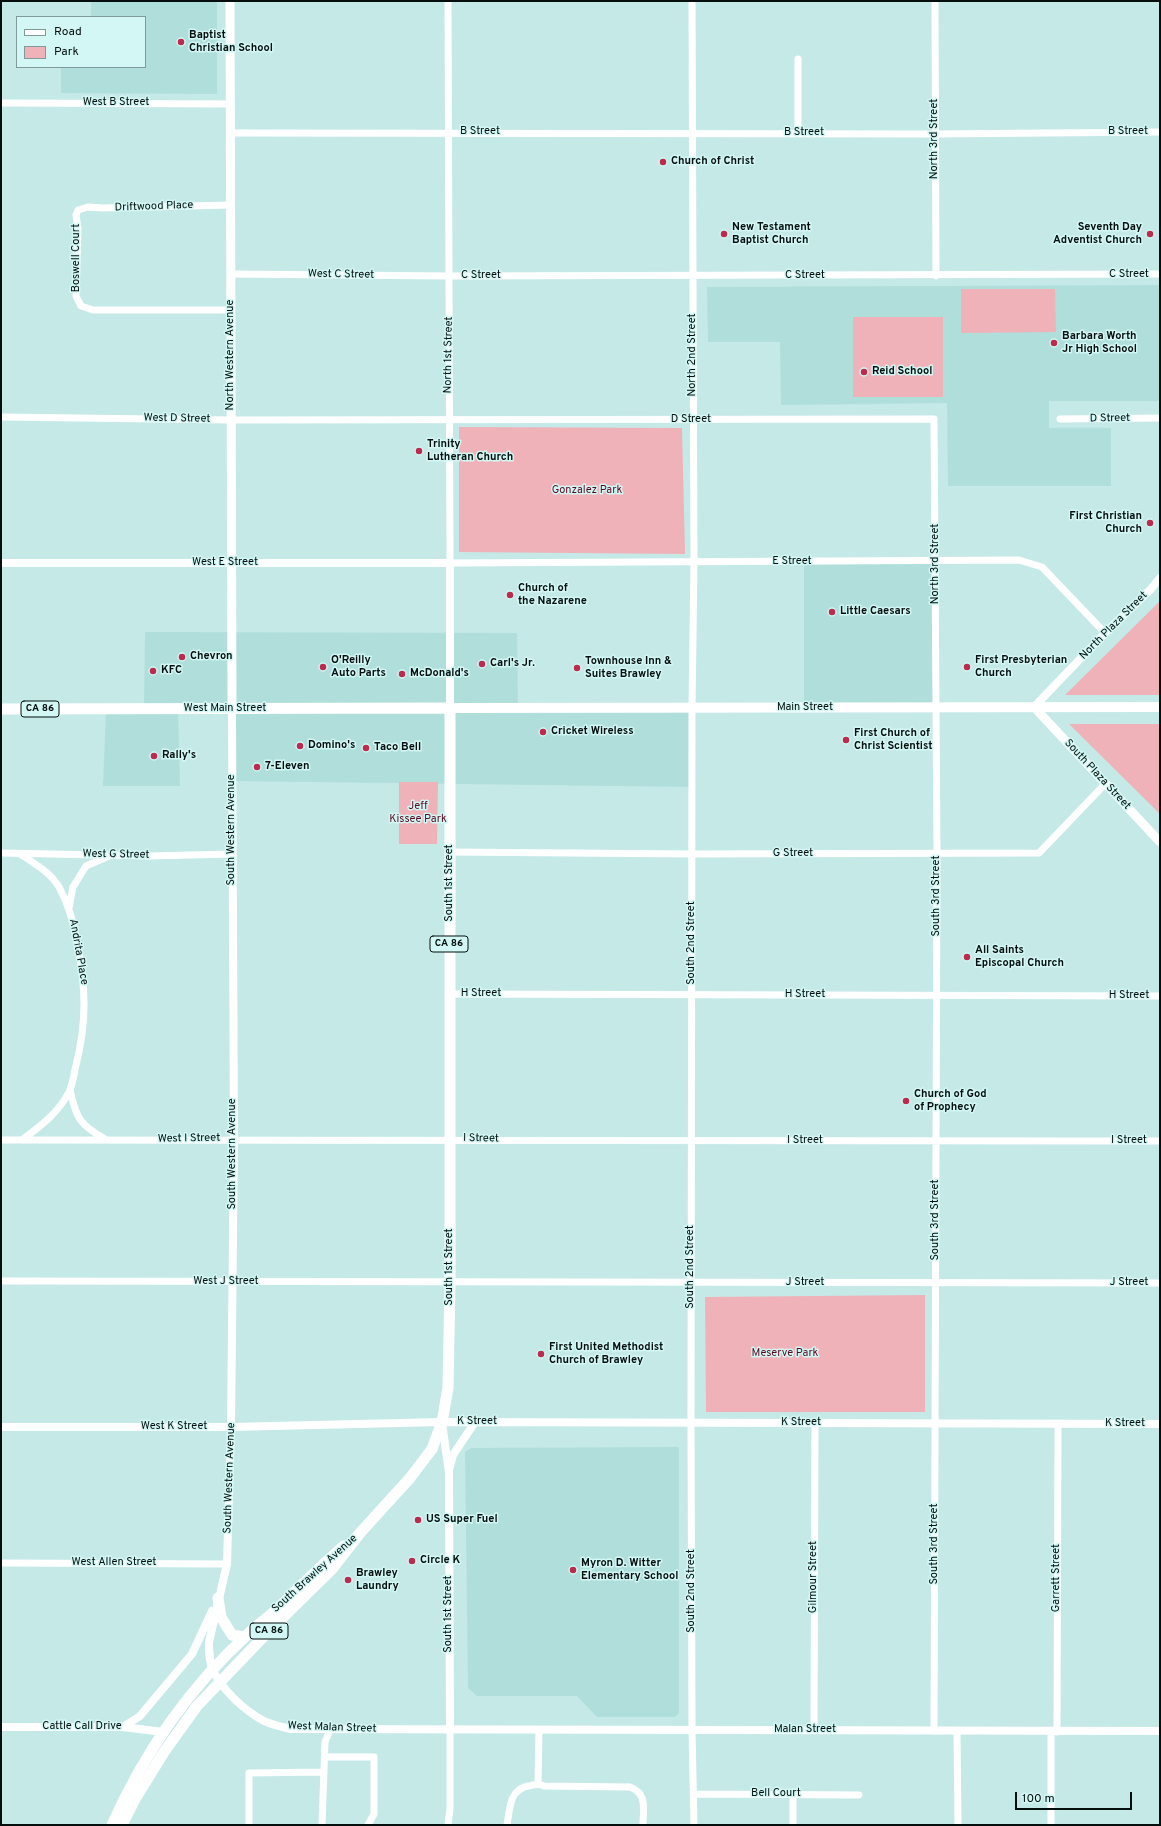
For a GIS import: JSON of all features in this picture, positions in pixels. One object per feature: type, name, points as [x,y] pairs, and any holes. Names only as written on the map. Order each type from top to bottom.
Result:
[{"type":"highway","name":"West Main Street","points":[[1,709],[450,708]]},
{"type":"highway","name":"South 1st Street","points":[[442,1422],[448,1388],[450,1282],[450,708]]},
{"type":"highway","name":"South Brawley Avenue","points":[[122,1825],[164,1752],[197,1706],[332,1569],[360,1533],[410,1478],[432,1449],[442,1422]]},
{"type":"highway","name":"South Brawley Avenue","points":[[112,1825],[125,1796],[163,1732],[187,1699],[244,1637],[274,1612],[322,1565],[360,1533]]},
{"type":"highway","points":[[218,1598],[221,1618],[232,1635],[244,1637]]},
{"type":"main road","name":"North Western Avenue","points":[[230,1],[232,709]]},
{"type":"main road","name":"South Plaza Street","points":[[1034,707],[1160,842]]},
{"type":"main road","name":"Main Street","points":[[450,708],[1160,707]]},
{"type":"street","name":"North 1st Street","points":[[448,1],[450,276],[448,420],[450,708]]},
{"type":"street","name":"North 2nd Street","points":[[692,1],[694,562],[692,708]]},
{"type":"street","name":"North 3rd Street","points":[[935,1],[934,134],[936,276]]},
{"type":"street","points":[[798,59],[798,133]]},
{"type":"street","name":"West B Street","points":[[1,103],[231,104]]},
{"type":"street","points":[[231,133],[449,132]]},
{"type":"street","name":"B Street","points":[[449,132],[934,134],[1160,132]]},
{"type":"street","name":"Driftwood Place","points":[[78,210],[88,207],[231,205]]},
{"type":"street","name":"Boswell Court","points":[[78,210],[76,215],[78,228],[76,296],[81,306],[94,310],[231,310]]},
{"type":"street","name":"West C Street","points":[[231,274],[450,276]]},
{"type":"street","name":"C Street","points":[[450,276],[936,276],[1160,274]]},
{"type":"street","name":"West D Street","points":[[1,417],[230,420],[448,420]]},
{"type":"street","name":"D Street","points":[[1060,419],[1160,418]]},
{"type":"street","name":"D Street","points":[[448,420],[934,420]]},
{"type":"street","name":"North 3rd Street","points":[[934,420],[936,708]]},
{"type":"street","name":"E Street","points":[[450,563],[1019,560],[1042,567],[1105,633]]},
{"type":"street","name":"West E Street","points":[[1,563],[450,563]]},
{"type":"street","name":"North Plaza Street","points":[[1034,707],[1105,633],[1151,590],[1160,578]]},
{"type":"street","points":[[1151,590],[1160,586]]},
{"type":"street","name":"South 2nd Street","points":[[692,708],[691,1423],[692,1730],[694,1825]]},
{"type":"street","name":"South 3rd Street","points":[[934,1731],[936,1424],[936,708]]},
{"type":"street","name":"South Western Avenue","points":[[213,1670],[209,1654],[209,1642],[227,1564],[231,1427],[234,1139],[232,709]]},
{"type":"street","name":"G Street","points":[[450,852],[692,854],[1039,853],[1106,783]]},
{"type":"street","name":"West G Street","points":[[1,854],[150,856],[232,854]]},
{"type":"street","name":"Andrita Place","points":[[20,854],[43,869],[58,886],[69,908],[83,972],[85,998],[83,1034],[70,1090],[54,1112],[41,1126],[23,1139]]},
{"type":"street","name":"Andrita Place","points":[[69,908],[73,887],[86,866],[111,855]]},
{"type":"street","name":"H Street","points":[[449,994],[1160,996]]},
{"type":"street","name":"Andrita Place","points":[[70,1090],[75,1112],[88,1130],[106,1140]]},
{"type":"street","name":"West I Street","points":[[1,1140],[450,1139]]},
{"type":"street","name":"I Street","points":[[450,1139],[692,1142],[1160,1141]]},
{"type":"street","name":"West J Street","points":[[1,1281],[450,1282]]},
{"type":"street","name":"J Street","points":[[450,1282],[1160,1283]]},
{"type":"street","name":"West K Street","points":[[1,1427],[231,1427],[442,1422]]},
{"type":"street","name":"K Street","points":[[442,1422],[1160,1424]]},
{"type":"street","name":"South 1st Street","points":[[442,1422],[449,1473],[450,1809],[448,1825]]},
{"type":"street","points":[[449,1473],[453,1455],[475,1422]]},
{"type":"street","name":"Gilmour Street","points":[[814,1730],[815,1423]]},
{"type":"street","name":"Garrett Street","points":[[1051,1825],[1054,1732],[1058,1424]]},
{"type":"street","name":"West Allen Street","points":[[1,1563],[227,1564]]},
{"type":"street","name":"South Western Avenue","points":[[123,1727],[140,1716],[192,1654],[218,1598]]},
{"type":"street","name":"West Malan Street","points":[[213,1670],[220,1682],[244,1708],[265,1722],[291,1729],[450,1730]]},
{"type":"street","name":"Cattle Call Drive","points":[[1,1727],[123,1727],[163,1732]]},
{"type":"street","points":[[322,1825],[326,1742],[330,1730]]},
{"type":"street","name":"Malan Street","points":[[450,1730],[814,1730],[957,1732],[1160,1731]]},
{"type":"street","points":[[538,1784],[539,1730]]},
{"type":"street","points":[[957,1732],[958,1825]]},
{"type":"street","points":[[325,1757],[374,1757],[374,1814],[368,1825]]},
{"type":"street","points":[[249,1825],[249,1773],[324,1772]]},
{"type":"street","points":[[507,1825],[513,1795],[521,1788],[538,1784],[544,1786],[630,1787],[638,1790],[643,1798],[643,1825]]},
{"type":"street","name":"Bell Court","points":[[694,1794],[859,1795]]},
{"type":"street","points":[[793,1794],[793,1825]]},
{"type":"shaded area","name":"Baptist Christian School","points":[[91,1],[217,1],[217,94],[61,93],[61,68],[146,68],[146,16],[91,16]]},
{"type":"shaded area","name":"Barbara Worth Jr High School","points":[[1160,285],[1160,401],[1049,401],[1049,428],[1111,428],[1111,486],[948,486],[947,403],[781,405],[780,342],[708,342],[707,287]]},
{"type":"shaded area","points":[[936,561],[936,708],[804,708],[804,562]]},
{"type":"shaded area","points":[[145,632],[517,633],[518,709],[692,709],[692,787],[232,781],[232,709],[178,709],[180,786],[103,786],[106,709],[144,708]]},
{"type":"shaded area","name":"Myron D. Witter Elementary School","points":[[679,1447],[679,1713],[675,1717],[597,1717],[577,1696],[477,1696],[468,1688],[465,1452],[471,1448]]},
{"type":"green space","points":[[961,289],[1055,289],[1056,332],[961,333]]},
{"type":"green space","points":[[853,317],[943,317],[943,397],[853,397]]},
{"type":"green space","name":"Gonzalez Park","points":[[459,427],[682,428],[685,554],[459,552]]},
{"type":"green space","points":[[1160,601],[1160,695],[1065,695]]},
{"type":"green space","points":[[1069,724],[1160,724],[1160,814]]},
{"type":"green space","name":"Jeff Kissee Park","points":[[399,782],[438,782],[437,844],[399,844]]},
{"type":"green space","name":"Meserve Park","points":[[925,1295],[925,1412],[706,1412],[705,1297]]},
{"type":"place","name":"Baptist Christian School","points":[[181,42]]},
{"type":"place","name":"Church of Christ","points":[[663,162]]},
{"type":"place","name":"New Testament Baptist Church","points":[[724,234]]},
{"type":"place","name":"Seventh Day Adventist Church","points":[[1150,234]]},
{"type":"place","name":"Barbara Worth Jr High School","points":[[1054,343]]},
{"type":"place","name":"Reid School","points":[[864,372]]},
{"type":"place","name":"Trinity Lutheran Church","points":[[419,451]]},
{"type":"place","name":"First Christian Church","points":[[1150,523]]},
{"type":"place","name":"Church of the Nazarene","points":[[510,595]]},
{"type":"place","name":"Little Caesars","points":[[832,612]]},
{"type":"place","name":"Chevron","points":[[182,657]]},
{"type":"place","name":"Carl's Jr.","points":[[482,664]]},
{"type":"place","name":"O'Reilly Auto Parts","points":[[323,667]]},
{"type":"place","name":"First Presbyterian Church","points":[[967,667]]},
{"type":"place","name":"Townhouse Inn & Suites Brawley","points":[[577,668]]},
{"type":"place","name":"KFC","points":[[153,671]]},
{"type":"place","name":"McDonald's","points":[[402,674]]},
{"type":"place","name":"Cricket Wireless","points":[[543,732]]},
{"type":"place","name":"First Church of Christ Scientist","points":[[846,740]]},
{"type":"place","name":"Domino's","points":[[300,746]]},
{"type":"place","name":"Taco Bell","points":[[366,748]]},
{"type":"place","name":"Rally's","points":[[154,756]]},
{"type":"place","name":"7-Eleven","points":[[257,767]]},
{"type":"place","name":"All Saints Episcopal Church","points":[[967,957]]},
{"type":"place","name":"Church of God of Prophecy","points":[[906,1101]]},
{"type":"place","name":"First United Methodist Church of Brawley","points":[[541,1354]]},
{"type":"place","name":"US Super Fuel","points":[[418,1520]]},
{"type":"place","name":"Circle K","points":[[412,1561]]},
{"type":"place","name":"Myron D. Witter Elementary School","points":[[573,1570]]},
{"type":"place","name":"Brawley Laundry","points":[[348,1580]]}]
